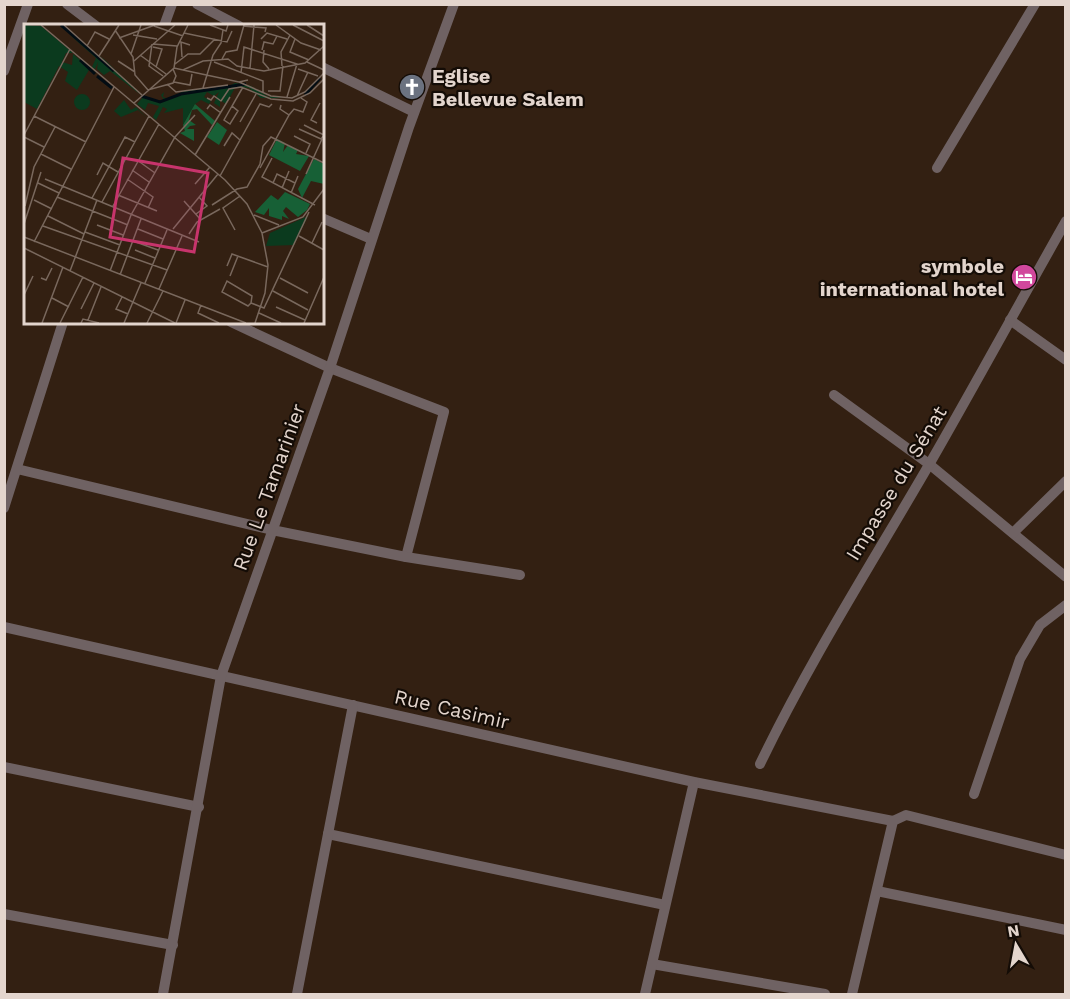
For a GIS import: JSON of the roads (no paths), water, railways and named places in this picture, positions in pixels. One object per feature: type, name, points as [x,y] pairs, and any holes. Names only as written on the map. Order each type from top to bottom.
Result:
[{"type":"street","points":[[4,71],[28,4]]},
{"type":"street","points":[[67,4],[93,24]]},
{"type":"street","points":[[165,24],[172,4]]},
{"type":"street","points":[[197,4],[235,24]]},
{"type":"street","name":"Rue Le Tamarinier","points":[[163,994],[199,807],[221,676],[330,368],[414,112],[454,4]]},
{"type":"street","points":[[937,168],[1035,4]]},
{"type":"street","points":[[324,68],[414,112]]},
{"type":"street","points":[[324,219],[371,239]]},
{"type":"street","name":"Impasse du Sénat","points":[[759,764],[785,712],[852,593],[930,464],[1065,221]]},
{"type":"street","points":[[1010,320],[1065,360]]},
{"type":"street","points":[[4,508],[62,324]]},
{"type":"street","points":[[235,324],[330,368],[444,412],[406,557]]},
{"type":"street","points":[[834,395],[930,464],[1065,577]]},
{"type":"street","points":[[17,469],[272,530],[406,557],[520,575]]},
{"type":"street","points":[[1013,533],[1065,482]]},
{"type":"street","points":[[974,794],[1020,659],[1040,625],[1065,605]]},
{"type":"street","name":"Rue Casimir","points":[[4,627],[694,782],[892,821],[906,815],[1065,855]]},
{"type":"street","points":[[297,994],[352,705]]},
{"type":"street","points":[[4,767],[199,807]]},
{"type":"street","points":[[645,994],[694,782]]},
{"type":"street","points":[[852,994],[878,891],[892,821]]},
{"type":"street","points":[[328,834],[665,905]]},
{"type":"street","points":[[878,891],[1065,930]]},
{"type":"street","points":[[4,914],[172,945]]},
{"type":"street","points":[[652,964],[825,994]]},
{"type":"place","name":"Eglise Bellevue Salem","points":[[412,87]]},
{"type":"place","name":"symbole international hotel","points":[[1024,277]]}]
